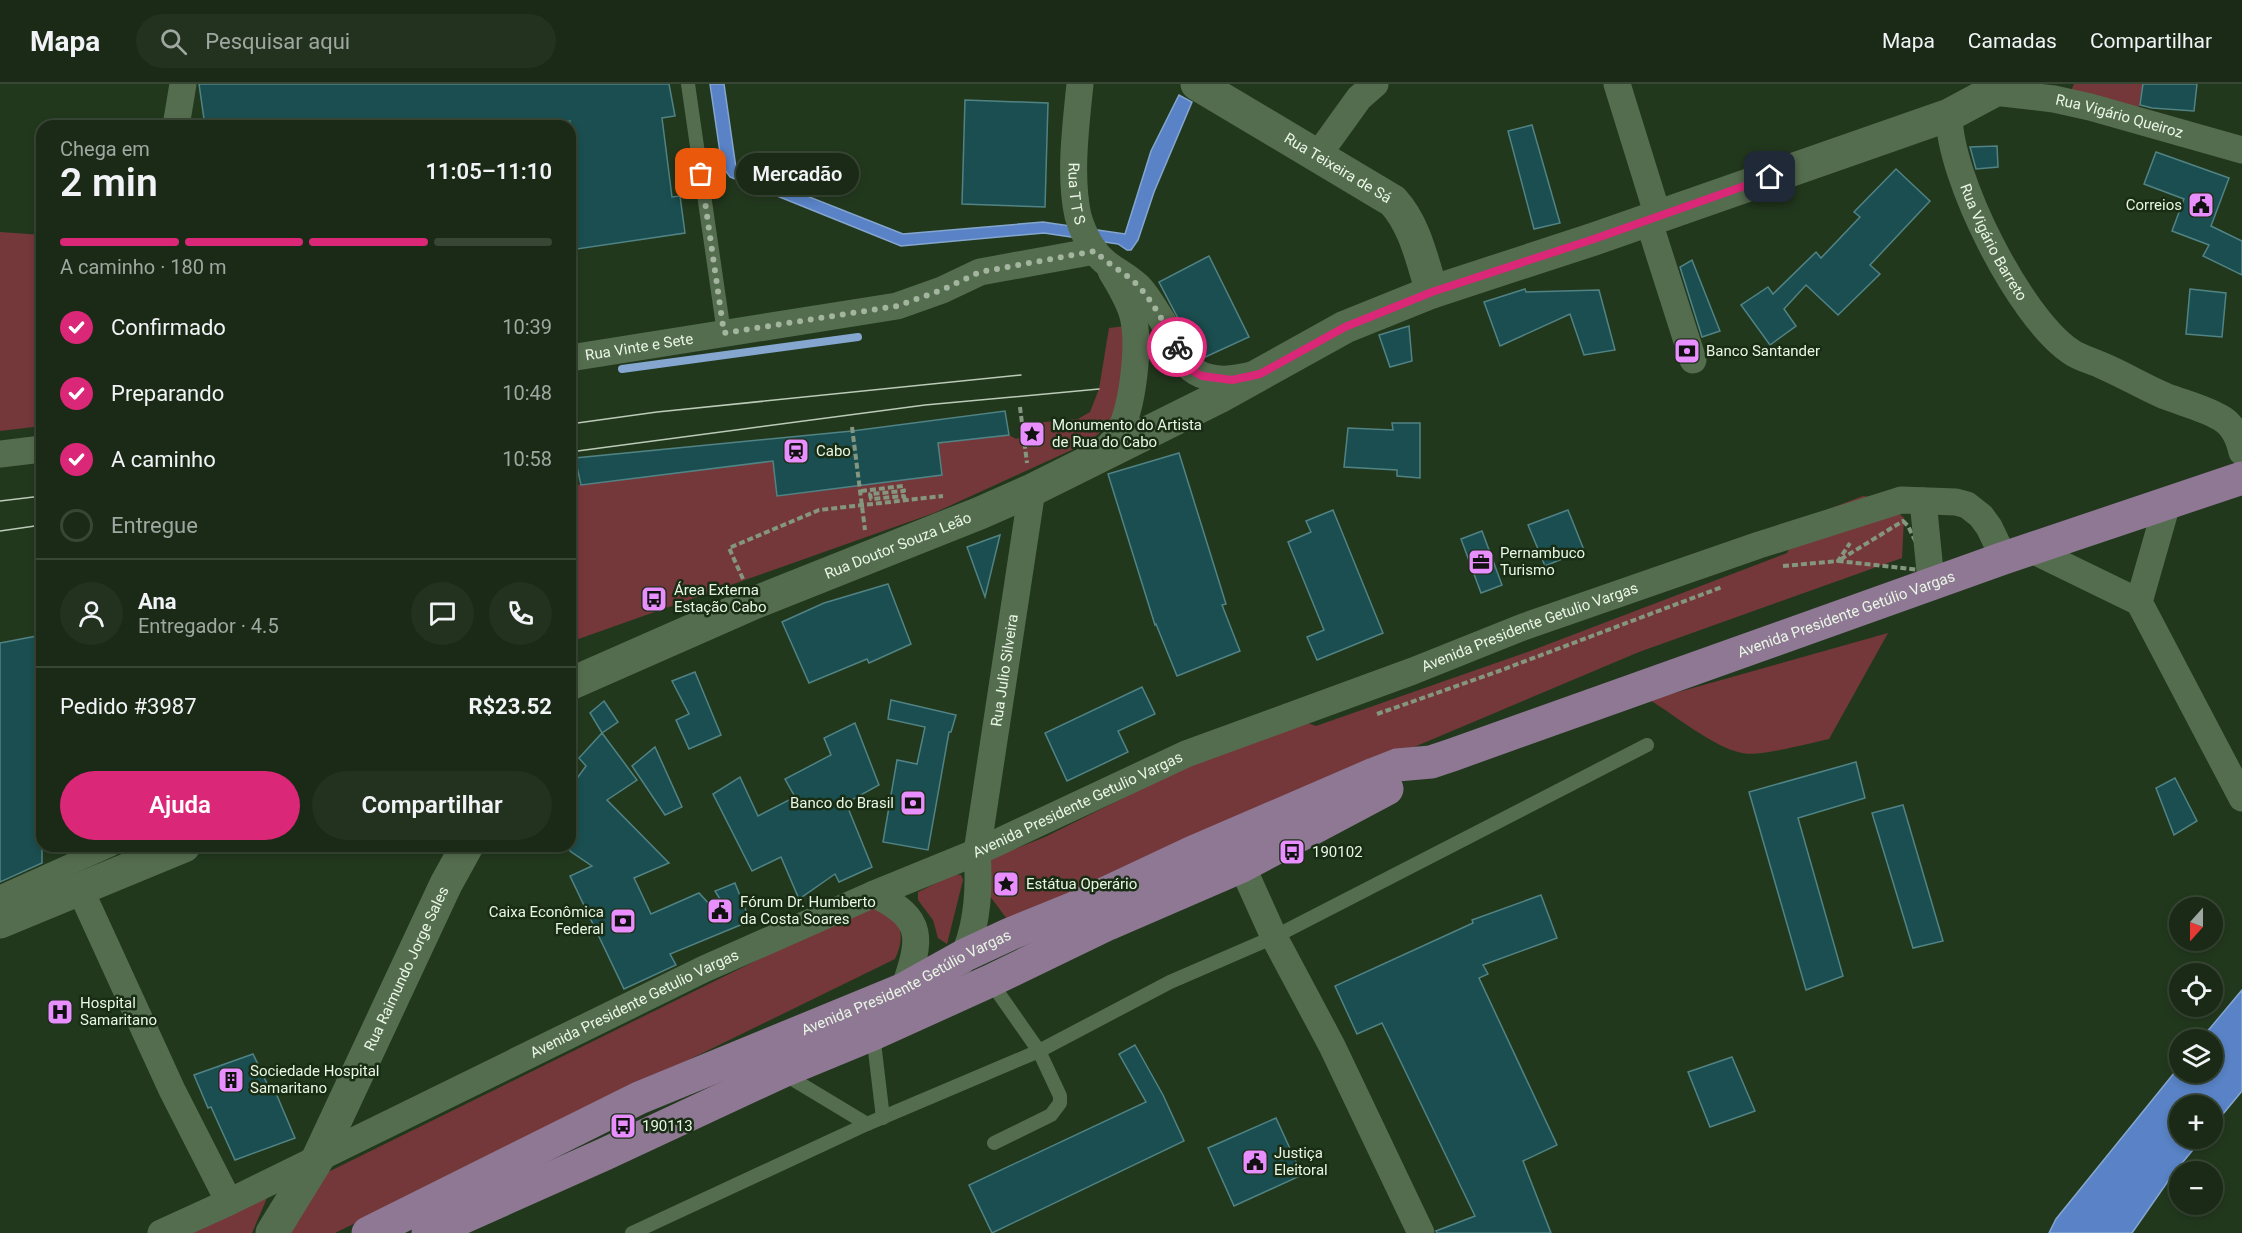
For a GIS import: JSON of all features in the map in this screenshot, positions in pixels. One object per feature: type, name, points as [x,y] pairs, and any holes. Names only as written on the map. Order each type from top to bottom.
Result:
[{"type":"main road","name":"Avenida Presidente Getúlio Vargas","points":[[368,1233],[639,1098],[904,989],[965,955],[1374,774],[1397,765],[1431,762],[1452,755],[1929,579],[2018,554],[2242,478]]},
{"type":"main road","name":"Avenida Presidente Getúlio Vargas","points":[[428,1233],[781,1072],[935,1006],[1108,924],[1242,866],[1452,755]]},
{"type":"street","points":[[177,120],[183,84]]},
{"type":"street","name":"Rua T T S","points":[[1080,84],[1075,152],[1075,195],[1079,217],[1089,246],[1142,290],[1163,322],[1185,363],[1193,371],[1202,376],[1232,380],[1260,374]]},
{"type":"street","name":"Rua Teixeira de Sá","points":[[1197,84],[1393,201],[1404,213],[1432,292]]},
{"type":"street","points":[[1318,155],[1359,98],[1375,84]]},
{"type":"street","points":[[1617,84],[1693,360]]},
{"type":"street","name":"Rua Doutor Souza Leão","points":[[576,681],[754,603],[980,513],[1030,479],[1099,457],[1219,397],[1345,327],[1432,292],[1594,239],[1948,116],[2001,88]]},
{"type":"street","name":"Rua Vigário Queiroz","points":[[2001,88],[2090,107],[2242,150]]},
{"type":"street","name":"Rua Vigário Barreto","points":[[1948,116],[1952,143],[1963,179],[2003,266],[2032,314],[2071,352],[2161,394],[2221,418],[2233,429],[2242,452]]},
{"type":"street","points":[[1099,457],[1119,434],[1124,419],[1131,391],[1136,342],[1133,316],[1122,290],[1100,257]]},
{"type":"street","name":"Rua Vinte e Sete","points":[[576,357],[897,306],[942,290],[980,272],[1100,257]]},
{"type":"street","points":[[0,454],[36,450]]},
{"type":"street","name":"Rua Julio Silveira","points":[[935,1006],[965,955],[978,905],[977,852],[1030,479]]},
{"type":"street","name":"Avenida Presidente Getulio Vargas","points":[[161,1233],[229,1202],[704,969],[874,894],[977,852],[1186,754],[1413,671],[1522,627],[1781,538],[1901,501],[1956,502],[1967,506],[1981,516],[1989,527],[2018,554]]},
{"type":"street","points":[[1923,501],[1929,579]]},
{"type":"street","points":[[2139,602],[2167,504]]},
{"type":"street","points":[[2018,554],[2139,602],[2242,798]]},
{"type":"street","points":[[0,896],[98,852]]},
{"type":"street","points":[[0,922],[169,852]]},
{"type":"street","name":"Rua Raimundo Jorge Sales","points":[[272,1233],[318,1158],[446,884],[464,852]]},
{"type":"street","points":[[1242,866],[1274,937],[1332,1046],[1421,1233]]},
{"type":"street","points":[[80,889],[172,1090],[229,1202]]},
{"type":"street","points":[[874,894],[892,903],[914,924],[916,938],[914,962],[904,989]]},
{"type":"lane","points":[[688,84],[724,333]]},
{"type":"lane","points":[[632,1233],[867,1124],[1039,1051],[1170,982],[1274,937],[1647,746]]},
{"type":"lane","points":[[990,981],[1039,1051],[1059,1089],[1060,1103],[1051,1115],[994,1143]]},
{"type":"lane","points":[[873,1034],[883,1118]]},
{"type":"lane","points":[[781,1072],[867,1124]]},
{"type":"path","points":[[1020,408],[1030,479]]},
{"type":"path","points":[[852,428],[862,505]]},
{"type":"path","points":[[861,491],[903,486],[904,491],[870,495],[871,500],[904,496],[905,500]]},
{"type":"path","points":[[754,603],[729,548],[819,510],[951,495]]},
{"type":"path","points":[[1894,519],[1903,521],[1908,526],[1929,579]]},
{"type":"path","points":[[1838,561],[1903,521]]},
{"type":"path","points":[[1838,561],[1851,541]]},
{"type":"path","points":[[1779,566],[1838,561],[1929,579]]},
{"type":"path","points":[[1376,714],[1499,671],[1723,587]]},
{"type":"shaded area","points":[[2074,84],[2143,84],[2139,107],[2071,91]]},
{"type":"shaded area","points":[[0,232],[36,235],[36,427],[0,431]]},
{"type":"shaded area","points":[[1125,326],[1124,363],[1120,389],[1108,424],[1087,443],[934,513],[576,640],[576,485],[773,461],[778,496],[942,475],[938,443],[1009,435],[1016,439],[1024,436],[1023,424],[1078,419],[1090,412],[1099,389],[1109,328]]},
{"type":"shaded area","points":[[1863,496],[1884,499],[1904,518],[1902,558],[1639,652],[1007,919],[986,891],[986,856],[1007,852],[1045,837],[1288,716],[1316,726],[1533,650],[1787,553],[1805,518]]},
{"type":"shaded area","points":[[1888,633],[1829,739],[1772,751],[1742,753],[1707,738],[1650,700]]},
{"type":"shaded area","points":[[955,874],[961,875],[963,880],[947,944],[938,938],[933,920],[918,900],[918,892]]},
{"type":"shaded area","points":[[869,905],[892,910],[900,929],[901,940],[895,959],[335,1233],[288,1233],[320,1176]]},
{"type":"shaded area","points":[[267,1198],[252,1233],[190,1233]]},
{"type":"water","points":[[710,84],[724,84],[736,168],[903,234],[1043,222],[1125,234],[1151,151],[1179,95],[1192,102],[1154,192],[1138,240],[1131,250],[1118,244],[1044,233],[901,246],[730,177],[722,166]]},
{"type":"water","points":[[2242,990],[2242,1091],[2223,1114],[2223,1095],[2169,1095],[2169,1149],[2194,1149],[2184,1161],[2169,1161],[2169,1180],[2132,1233],[2049,1233],[2056,1219],[2169,1079],[2169,1083],[2223,1083],[2223,1029],[2209,1029],[2219,1017],[2223,1017],[2223,1013]]},
{"type":"building","points":[[199,84],[669,84],[675,116],[662,118],[672,197],[680,196],[685,233],[576,249],[576,120],[204,120]]},
{"type":"building","points":[[2143,84],[2197,84],[2194,111],[2140,105]]},
{"type":"building","points":[[965,100],[1048,103],[1045,207],[962,204]]},
{"type":"building","points":[[1532,125],[1560,223],[1534,229],[1508,131]]},
{"type":"building","points":[[1997,146],[1998,167],[1976,169],[1970,147]]},
{"type":"building","points":[[2156,152],[2229,178],[2211,226],[2242,241],[2242,275],[2203,256],[2209,245],[2172,231],[2184,199],[2144,184]]},
{"type":"building","points":[[1896,169],[1930,201],[1870,265],[1880,274],[1838,315],[1806,285],[1784,309],[1796,326],[1770,345],[1741,305],[1768,287],[1773,294],[1816,252],[1821,258],[1860,217],[1854,212]]},
{"type":"building","points":[[1209,256],[1249,337],[1203,358],[1193,347],[1159,282]]},
{"type":"building","points":[[1692,260],[1720,331],[1702,337],[1680,267]]},
{"type":"building","points":[[1525,289],[1526,292],[1599,290],[1615,350],[1584,355],[1570,314],[1500,346],[1484,302]]},
{"type":"building","points":[[2190,289],[2226,293],[2222,337],[2186,334]]},
{"type":"building","points":[[1409,326],[1412,361],[1390,367],[1379,335]]},
{"type":"building","name":"Cabo","points":[[1005,411],[1009,435],[938,443],[942,475],[777,496],[773,461],[581,485],[576,462],[576,458],[852,431]]},
{"type":"building","points":[[1392,423],[1420,423],[1420,478],[1397,476],[1397,470],[1344,467],[1348,428],[1393,430]]},
{"type":"building","points":[[1179,453],[1226,604],[1222,605],[1240,651],[1177,676],[1155,625],[1108,474]]},
{"type":"building","points":[[1333,510],[1383,633],[1317,660],[1307,637],[1324,630],[1288,542],[1311,532],[1306,521]]},
{"type":"building","points":[[1568,510],[1584,550],[1545,566],[1528,525]]},
{"type":"building","name":"Pernambuco Turismo","points":[[1482,531],[1502,585],[1481,593],[1461,539]]},
{"type":"building","points":[[1000,535],[985,597],[967,547]]},
{"type":"building","points":[[888,584],[911,644],[869,663],[867,659],[809,683],[782,622],[824,603]]},
{"type":"building","points":[[36,636],[36,852],[42,852],[42,863],[0,882],[0,643]]},
{"type":"building","points":[[695,672],[721,735],[689,749],[676,720],[689,714],[672,681]]},
{"type":"building","points":[[1142,687],[1155,714],[1118,731],[1128,752],[1067,781],[1045,733]]},
{"type":"building","name":"Banco do Brasil","points":[[891,700],[956,715],[951,732],[949,732],[928,850],[883,842],[897,760],[917,764],[925,727],[888,719]]},
{"type":"building","points":[[604,701],[618,722],[602,733],[590,713]]},
{"type":"building","points":[[855,723],[879,785],[846,803],[872,867],[839,882],[835,874],[799,899],[781,857],[752,871],[713,794],[740,777],[758,816],[795,797],[785,779],[831,755],[824,738]]},
{"type":"building","points":[[602,733],[637,780],[607,800],[669,863],[634,878],[651,914],[699,893],[711,906],[720,899],[715,891],[735,883],[750,921],[670,954],[676,965],[624,989],[570,876],[592,866],[571,852],[576,852],[576,780],[586,766],[579,758]]},
{"type":"building","points":[[655,747],[682,807],[665,815],[632,766]]},
{"type":"building","points":[[1856,762],[1865,798],[1798,818],[1843,976],[1806,990],[1749,792]]},
{"type":"building","points":[[2175,778],[2197,821],[2174,835],[2156,788]]},
{"type":"building","points":[[1903,805],[1943,941],[1913,948],[1872,813]]},
{"type":"building","points":[[1541,895],[1557,938],[1483,965],[1488,974],[1479,978],[1557,1145],[1523,1161],[1551,1233],[1437,1233],[1436,1231],[1475,1216],[1382,1023],[1357,1034],[1335,986],[1473,923],[1472,920]]},
{"type":"building","points":[[1135,1045],[1163,1095],[1184,1141],[992,1233],[969,1185],[1146,1102],[1119,1054]]},
{"type":"building","points":[[253,1054],[271,1092],[275,1091],[295,1138],[235,1160],[194,1075]]},
{"type":"building","points":[[1732,1057],[1755,1111],[1710,1127],[1688,1072]]},
{"type":"building","name":"Justiça Eleitoral","points":[[1276,1118],[1302,1175],[1234,1206],[1208,1148]]},
{"type":"waterway","points":[[622,369],[858,337]]},
{"type":"tram line","points":[[576,423],[657,412],[1021,375]]},
{"type":"tram line","points":[[576,451],[925,405],[1099,389]]},
{"type":"tram line","points":[[0,501],[36,497]]},
{"type":"tram line","points":[[0,531],[36,526]]},
{"type":"way so far","points":[[701,174],[724,333],[897,306],[942,290],[980,272],[1095,251],[1105,262],[1122,272],[1142,290],[1177,347]]},
{"type":"place","name":"Mercadão","points":[[701,174]]},
{"type":"place","name":"Correios","points":[[2201,205]]},
{"type":"place","name":"Banco Santander","points":[[1687,351]]},
{"type":"place","name":"Monumento do Artista de Rua do Cabo","points":[[1032,434]]},
{"type":"place","name":"Cabo","points":[[796,451]]},
{"type":"place","name":"Pernambuco Turismo","points":[[1481,562]]},
{"type":"place","name":"Área Externa Estação Cabo","points":[[654,599]]},
{"type":"place","name":"Banco do Brasil","points":[[913,803]]},
{"type":"place","name":"190102","points":[[1292,852]]},
{"type":"place","name":"Estátua Operário","points":[[1006,884]]},
{"type":"place","name":"Fórum Dr. Humberto da Costa Soares","points":[[720,911]]},
{"type":"place","name":"Caixa Econômica Federal","points":[[623,921]]},
{"type":"place","name":"Hospital Samaritano","points":[[60,1012]]},
{"type":"place","name":"Sociedade Hospital Samaritano","points":[[231,1080]]},
{"type":"place","name":"190113","points":[[623,1126]]},
{"type":"place","name":"Justiça Eleitoral","points":[[1255,1162]]},
{"type":"route","points":[[1177,347],[1185,363],[1202,376],[1232,380],[1260,374],[1345,327],[1432,292],[1594,239],[1770,177]]}]
